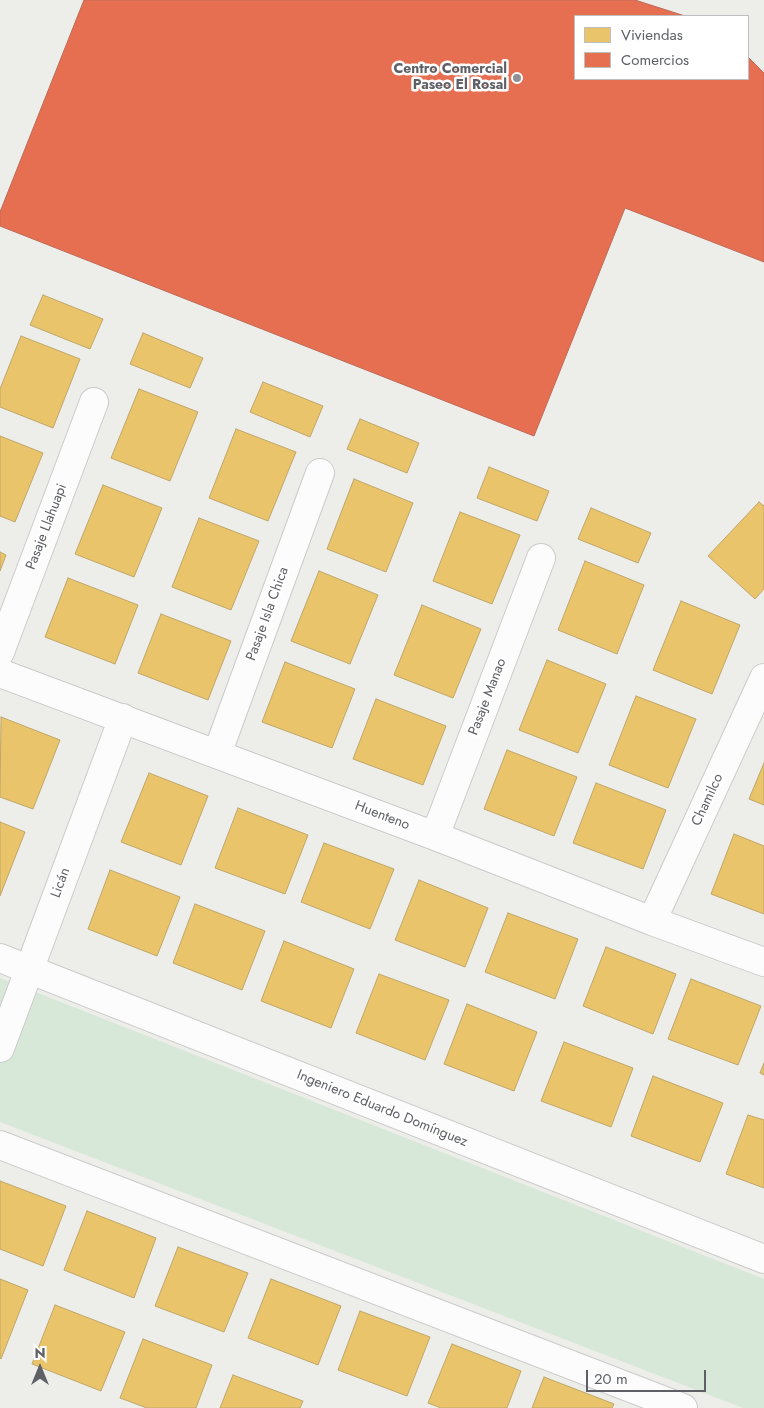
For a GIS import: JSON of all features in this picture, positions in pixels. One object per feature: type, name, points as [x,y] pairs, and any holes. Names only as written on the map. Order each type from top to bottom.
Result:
[{"type":"street","name":"Pasaje Llahuapi","points":[[0,652],[94,402]]},
{"type":"street","name":"Pasaje Isla Chica","points":[[217,754],[320,473]]},
{"type":"street","name":"Pasaje Manao","points":[[435,836],[541,558]]},
{"type":"street","name":"Huenteno","points":[[0,673],[764,962]]},
{"type":"street","name":"Chamilco","points":[[652,921],[764,678]]},
{"type":"street","name":"Licán","points":[[0,1048],[122,718]]},
{"type":"street","name":"Ingeniero Eduardo Domínguez","points":[[0,958],[764,1260]]},
{"type":"street","points":[[0,1144],[683,1408]]},
{"type":"green space","points":[[0,978],[764,1279],[764,1408],[743,1408],[0,1122]]},
{"type":"building: Viviendas","points":[[43,295],[103,319],[90,349],[30,325]]},
{"type":"building: Viviendas","points":[[143,333],[203,358],[190,388],[130,364]]},
{"type":"building: Viviendas","points":[[21,336],[80,359],[53,428],[0,407],[0,389]]},
{"type":"building: Viviendas","points":[[263,382],[323,406],[310,437],[250,412]]},
{"type":"building: Viviendas","points":[[139,389],[198,412],[170,481],[111,458]]},
{"type":"building: Viviendas","points":[[360,419],[419,443],[407,473],[347,449]]},
{"type":"building: Viviendas","points":[[236,429],[296,452],[268,521],[209,498]]},
{"type":"building: Viviendas","points":[[0,436],[43,453],[15,522],[0,516]]},
{"type":"building: Viviendas","points":[[489,467],[549,491],[537,521],[477,498]]},
{"type":"building: Viviendas","points":[[354,479],[413,503],[386,572],[327,549]]},
{"type":"building: Viviendas","points":[[103,485],[162,508],[134,577],[75,554]]},
{"type":"building: Viviendas","points":[[759,502],[764,506],[764,589],[755,599],[708,556]]},
{"type":"building: Viviendas","points":[[591,508],[651,533],[638,563],[578,539]]},
{"type":"building: Viviendas","points":[[460,512],[520,535],[492,604],[433,581]]},
{"type":"building: Viviendas","points":[[199,518],[259,541],[231,610],[172,587]]},
{"type":"building: Viviendas","points":[[0,552],[6,555],[0,571]]},
{"type":"building: Viviendas","points":[[585,561],[644,585],[617,654],[558,630]]},
{"type":"building: Viviendas","points":[[319,571],[378,595],[350,664],[291,641]]},
{"type":"building: Viviendas","points":[[68,578],[138,605],[115,664],[45,637]]},
{"type":"building: Viviendas","points":[[681,601],[740,625],[712,694],[653,670]]},
{"type":"building: Viviendas","points":[[422,605],[481,629],[453,698],[394,675]]},
{"type":"building: Viviendas","points":[[161,614],[231,641],[208,700],[138,673]]},
{"type":"building: Viviendas","points":[[547,660],[606,684],[578,753],[519,730]]},
{"type":"building: Viviendas","points":[[285,662],[355,689],[332,748],[262,722]]},
{"type":"building: Viviendas","points":[[636,696],[696,719],[668,788],[609,765]]},
{"type":"building: Viviendas","points":[[376,699],[446,726],[423,785],[353,759]]},
{"type":"building: Viviendas","points":[[1,717],[60,740],[33,809],[0,797]]},
{"type":"building: Viviendas","points":[[507,750],[577,777],[554,836],[484,809]]},
{"type":"building: Viviendas","points":[[764,763],[764,805],[749,799]]},
{"type":"building: Viviendas","points":[[149,773],[208,796],[181,865],[121,842]]},
{"type":"building: Viviendas","points":[[596,783],[666,810],[643,869],[573,843]]},
{"type":"building: Viviendas","points":[[238,808],[308,835],[285,894],[215,868]]},
{"type":"building: Viviendas","points":[[0,822],[25,832],[0,896]]},
{"type":"building: Viviendas","points":[[734,834],[764,846],[764,914],[711,894]]},
{"type":"building: Viviendas","points":[[324,843],[394,869],[370,929],[301,902]]},
{"type":"building: Viviendas","points":[[110,870],[180,897],[157,956],[88,929]]},
{"type":"building: Viviendas","points":[[419,880],[488,908],[465,967],[395,940]]},
{"type":"building: Viviendas","points":[[195,904],[265,931],[242,990],[173,963]]},
{"type":"building: Viviendas","points":[[508,913],[578,939],[555,999],[485,972]]},
{"type":"building: Viviendas","points":[[284,941],[354,969],[331,1028],[261,1001]]},
{"type":"building: Viviendas","points":[[606,947],[676,974],[653,1034],[583,1006]]},
{"type":"building: Viviendas","points":[[379,974],[449,1000],[425,1060],[356,1033]]},
{"type":"building: Viviendas","points":[[691,979],[761,1006],[738,1065],[668,1039]]},
{"type":"building: Viviendas","points":[[467,1004],[537,1032],[514,1091],[444,1064]]},
{"type":"building: Viviendas","points":[[564,1042],[633,1068],[611,1127],[541,1101]]},
{"type":"building: Viviendas","points":[[764,1063],[764,1075],[760,1073]]},
{"type":"building: Viviendas","points":[[653,1076],[723,1103],[700,1162],[631,1136]]},
{"type":"building: Viviendas","points":[[748,1115],[764,1120],[764,1188],[726,1174]]},
{"type":"building: Viviendas","points":[[0,1181],[66,1206],[43,1266],[0,1249]]},
{"type":"building: Viviendas","points":[[87,1211],[156,1238],[134,1298],[64,1270]]},
{"type":"building: Viviendas","points":[[178,1247],[248,1273],[224,1332],[155,1306]]},
{"type":"building: Viviendas","points":[[0,1279],[28,1290],[1,1359],[0,1358]]},
{"type":"building: Viviendas","points":[[271,1279],[341,1306],[318,1365],[248,1338]]},
{"type":"building: Viviendas","points":[[55,1305],[125,1332],[101,1391],[32,1364]]},
{"type":"building: Viviendas","points":[[360,1311],[430,1337],[407,1396],[338,1370]]},
{"type":"building: Viviendas","points":[[143,1339],[212,1365],[196,1408],[147,1408],[120,1398]]},
{"type":"building: Viviendas","points":[[452,1344],[521,1371],[507,1408],[441,1408],[428,1403]]},
{"type":"building: Viviendas","points":[[233,1375],[303,1401],[300,1408],[220,1408]]},
{"type":"building: Viviendas","points":[[544,1377],[614,1404],[612,1408],[532,1408]]},
{"type":"building: Comercios","points":[[84,0],[635,0],[682,15],[574,15],[574,80],[749,80],[749,58],[764,73],[764,262],[625,208],[534,436],[0,226],[0,212]]},
{"type":"place","name":"Centro Comercial Paseo El Rosal","points":[[517,78]]}]
